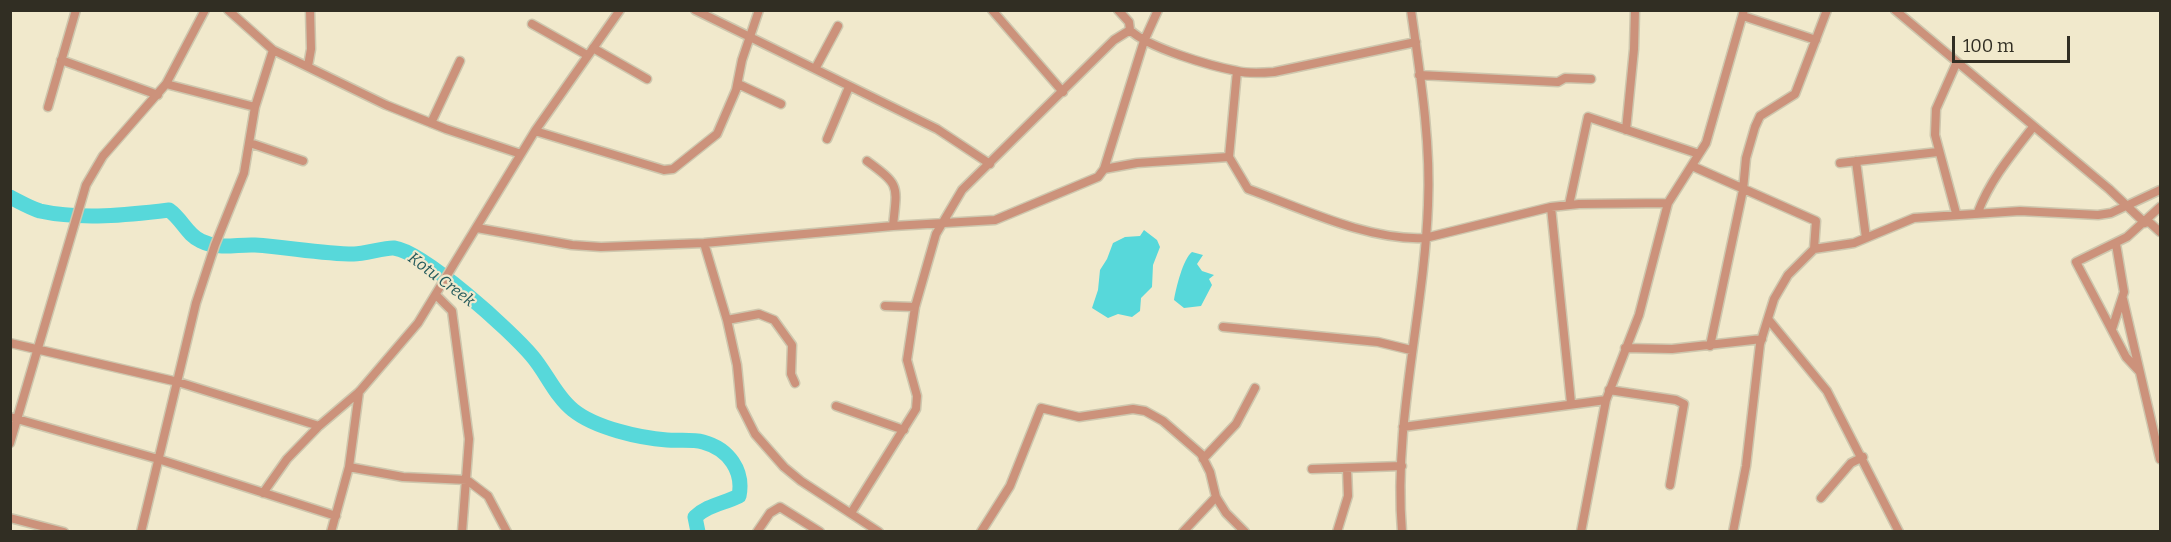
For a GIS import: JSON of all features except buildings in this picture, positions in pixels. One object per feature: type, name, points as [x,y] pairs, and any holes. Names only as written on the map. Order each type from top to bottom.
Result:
[{"type":"street","points":[[48,107],[76,10]]},
{"type":"street","points":[[10,443],[14,418],[39,351],[86,184],[103,156],[166,84],[206,10]]},
{"type":"street","points":[[308,66],[311,49],[310,10]]},
{"type":"street","points":[[263,494],[287,459],[319,426],[360,392],[418,323],[535,131],[620,10]]},
{"type":"street","points":[[695,10],[721,25],[751,36],[937,129],[990,164]]},
{"type":"street","points":[[535,131],[669,170],[697,152],[717,134],[738,84],[759,10]]},
{"type":"street","points":[[992,10],[1063,92]]},
{"type":"street","points":[[1118,10],[1129,22],[1130,30],[1144,41],[1237,71],[1274,72],[1416,42]]},
{"type":"street","points":[[477,228],[572,246],[704,243],[893,226],[995,220],[1098,177],[1104,169],[1144,41],[1158,10]]},
{"type":"street","points":[[1402,531],[1403,427],[1425,238],[1428,174],[1412,10]]},
{"type":"street","points":[[1626,130],[1634,49],[1635,10]]},
{"type":"street","points":[[1710,346],[1743,190],[1746,158],[1755,127],[1760,116],[1795,94],[1827,10]]},
{"type":"street","points":[[1895,10],[1956,64],[2160,232]]},
{"type":"street","points":[[1902,18],[1908,10]]},
{"type":"street","points":[[233,12],[273,50],[386,105],[431,123],[521,153]]},
{"type":"street","points":[[1581,531],[1609,390],[1639,315],[1668,204],[1699,154],[1717,110],[1744,13],[1816,40]]},
{"type":"street","points":[[532,24],[647,79]]},
{"type":"street","points":[[815,69],[838,26]]},
{"type":"street","points":[[851,513],[904,430],[918,403],[907,360],[915,307],[936,234],[963,190],[1114,40],[1130,30]]},
{"type":"street","points":[[141,531],[196,303],[215,245],[244,173],[255,107],[273,50]]},
{"type":"street","points":[[61,60],[158,95]]},
{"type":"street","points":[[431,123],[460,61]]},
{"type":"street","points":[[1956,64],[1936,109],[1935,135],[1956,213]]},
{"type":"street","points":[[1237,71],[1229,157],[1248,189],[1372,232],[1409,239],[1425,238],[1551,207],[1668,204]]},
{"type":"street","points":[[1419,75],[1558,82],[1565,78],[1591,79]]},
{"type":"street","points":[[166,84],[255,107]]},
{"type":"street","points":[[738,84],[782,104]]},
{"type":"street","points":[[827,139],[849,87]]},
{"type":"street","points":[[1569,205],[1588,117],[1699,154]]},
{"type":"street","points":[[1978,212],[1984,196],[2002,166],[2033,127]]},
{"type":"street","points":[[250,143],[303,161]]},
{"type":"street","points":[[1840,163],[1938,152]]},
{"type":"street","points":[[1104,169],[1137,163],[1229,157]]},
{"type":"street","points":[[867,161],[890,177],[896,187],[893,226]]},
{"type":"street","points":[[1856,161],[1866,238]]},
{"type":"street","points":[[1692,166],[1816,221],[1814,249]]},
{"type":"street","points":[[1733,531],[1746,466],[1762,339],[1774,299],[1788,275],[1814,249],[1854,243],[1914,218],[1956,213],[2020,211],[2098,215],[2128,205],[2160,190]]},
{"type":"street","points":[[1551,207],[1571,403]]},
{"type":"street","points":[[2139,371],[2126,357],[2076,262],[2116,244],[2146,222],[2160,207]]},
{"type":"street","points":[[704,243],[727,320],[737,365],[741,406],[755,434],[784,467],[879,531]]},
{"type":"street","points":[[2116,244],[2123,299],[2160,459]]},
{"type":"street","points":[[436,295],[452,311],[469,438],[462,531]]},
{"type":"street","points":[[2112,329],[2123,299]]},
{"type":"street","points":[[885,306],[915,307]]},
{"type":"street","points":[[727,320],[759,314],[774,320],[792,345],[791,374],[795,383]]},
{"type":"street","points":[[1768,319],[1827,391],[1863,457],[1899,531]]},
{"type":"street","points":[[1223,327],[1378,342],[1411,350]]},
{"type":"street","points":[[1625,348],[1672,349],[1762,339]]},
{"type":"street","points":[[10,343],[178,382],[319,426]]},
{"type":"street","points":[[1203,459],[1236,424],[1255,388]]},
{"type":"street","points":[[1609,390],[1676,400],[1684,404],[1670,485]]},
{"type":"street","points":[[331,531],[349,467],[360,392]]},
{"type":"street","points":[[1403,427],[1606,400]]},
{"type":"street","points":[[836,406],[904,430]]},
{"type":"street","points":[[981,531],[1010,486],[1041,408],[1079,417],[1133,410],[1145,411],[1163,421],[1203,459],[1216,497],[1226,513],[1245,531]]},
{"type":"street","points":[[14,418],[158,459],[336,516]]},
{"type":"street","points":[[1821,498],[1851,463],[1863,457]]},
{"type":"street","points":[[1312,469],[1402,466]]},
{"type":"street","points":[[349,467],[403,477],[467,480],[488,496],[507,531]]},
{"type":"street","points":[[1337,531],[1347,496],[1347,468]]},
{"type":"street","points":[[1183,531],[1216,497]]},
{"type":"street","points":[[758,531],[770,513],[780,507],[820,531]]},
{"type":"street","points":[[10,518],[64,531]]},
{"type":"water","points":[[1144,230],[1157,240],[1160,247],[1153,265],[1152,287],[1141,298],[1140,311],[1132,317],[1118,314],[1108,318],[1092,308],[1098,290],[1100,270],[1113,243],[1125,237],[1140,236]]},
{"type":"water","points":[[1192,252],[1203,255],[1197,264],[1202,271],[1214,275],[1209,279],[1212,285],[1201,306],[1184,308],[1174,300],[1183,267]]},
{"type":"waterway","name":"Kotu Creek","points":[[10,197],[29,207],[56,214],[121,215],[169,210],[196,238],[214,245],[255,245],[354,254],[394,248],[408,253],[445,277],[506,329],[537,362],[567,405],[582,416],[605,427],[631,434],[656,439],[703,442],[712,445],[727,456],[737,470],[739,496],[710,507],[695,517],[698,532]]}]
